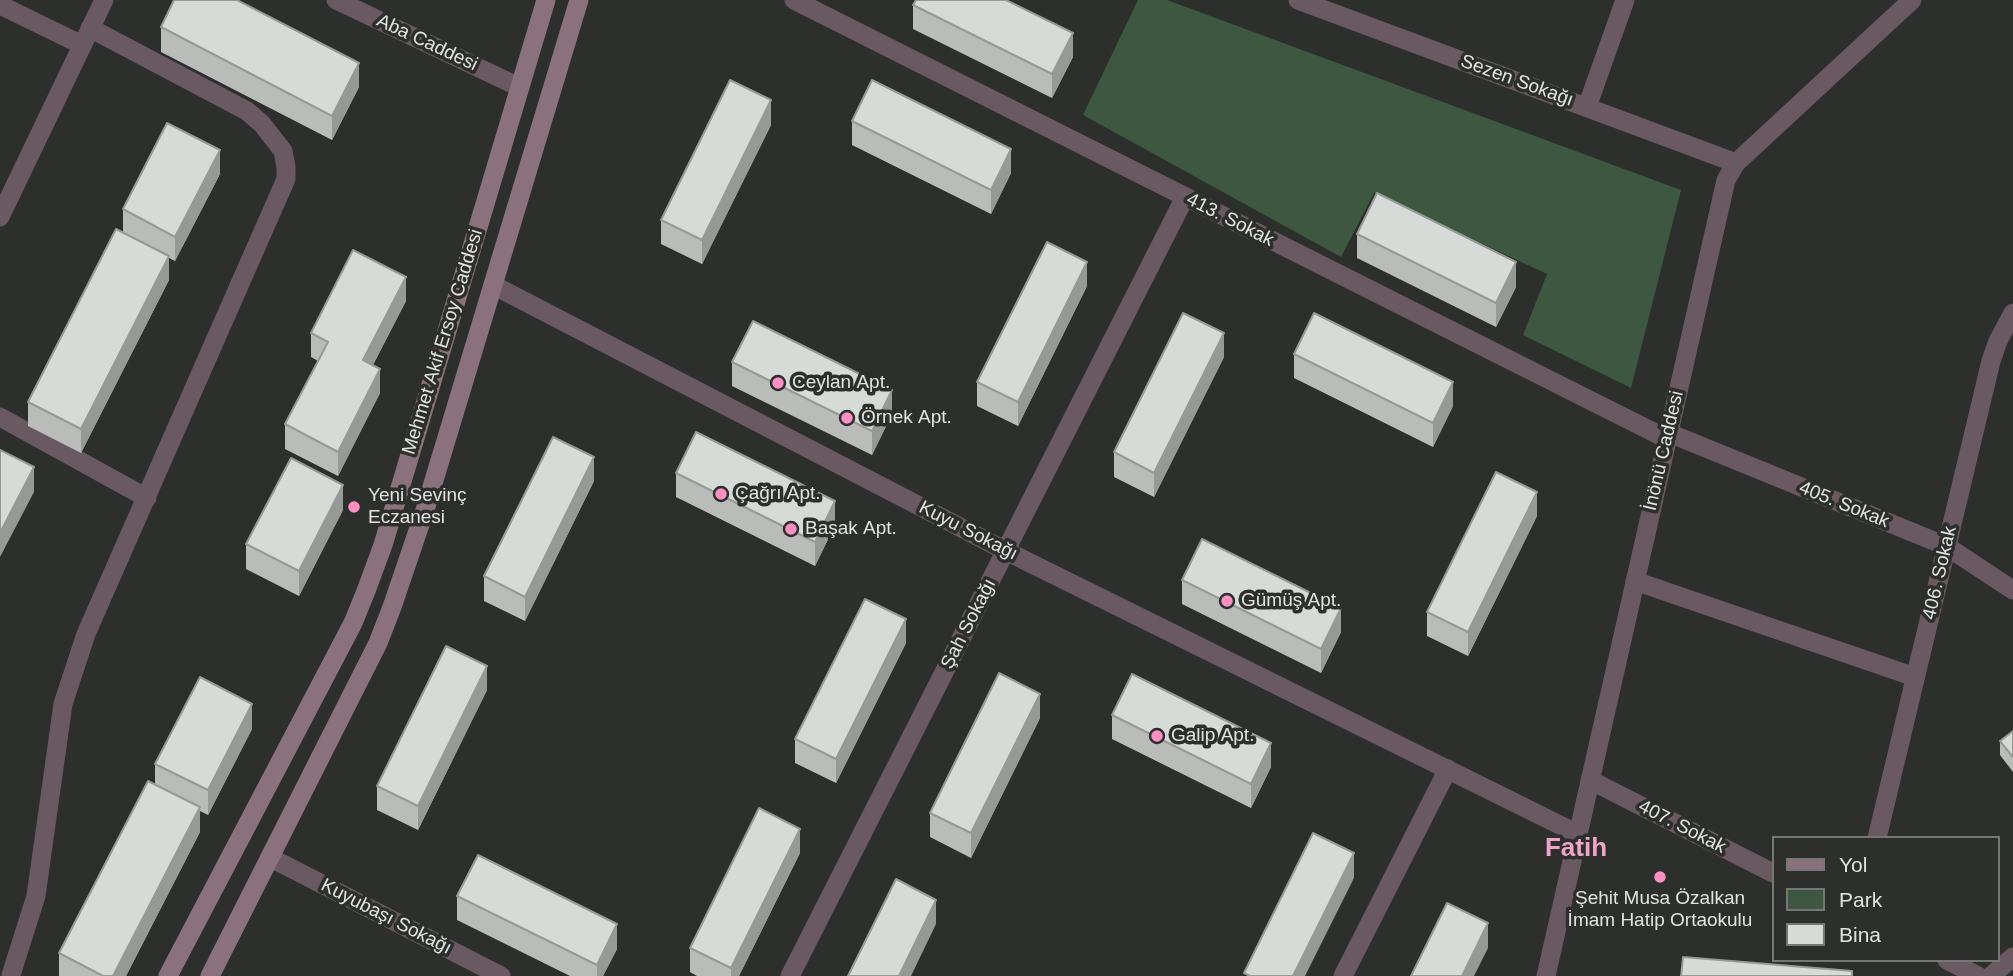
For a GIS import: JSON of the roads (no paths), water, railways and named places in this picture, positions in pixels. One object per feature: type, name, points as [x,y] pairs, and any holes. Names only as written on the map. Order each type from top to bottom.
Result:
[{"type":"main road","name":"Mehmet Akif Ersoy Caddesi","points":[[168,976],[353,623],[366,591],[389,524],[545,0]]},
{"type":"main road","name":"Mehmet Akif Ersoy Caddesi","points":[[210,976],[378,643],[392,607],[411,556],[579,0]]},
{"type":"street","points":[[0,217],[104,0]]},
{"type":"street","name":"Aba Caddesi","points":[[336,0],[519,87]]},
{"type":"street","name":"413. Sokak","points":[[794,0],[1668,436]]},
{"type":"street","name":"Sezen Sokağı","points":[[1298,0],[1735,163]]},
{"type":"street","points":[[1587,107],[1625,0]]},
{"type":"street","name":"İnönü Caddesi","points":[[1546,976],[1726,180],[1735,163],[1912,0]]},
{"type":"street","points":[[0,5],[86,37],[247,111],[283,151],[286,167],[286,179],[96,609],[63,704],[36,896],[8,973]]},
{"type":"street","name":"Şah Sokağı","points":[[790,976],[1185,197]]},
{"type":"street","name":"Kuyu Sokağı","points":[[493,285],[1006,551],[1578,834]]},
{"type":"street","name":"406. Sokak","points":[[1877,836],[1991,360],[2013,313]]},
{"type":"street","points":[[0,417],[147,498]]},
{"type":"street","name":"405. Sokak","points":[[1668,436],[1946,546],[2013,590]]},
{"type":"street","points":[[1635,581],[1915,677]]},
{"type":"street","points":[[1343,976],[1448,769]]},
{"type":"street","name":"407. Sokak","points":[[1590,780],[1772,872]]},
{"type":"street","name":"Kuyubaşı Sokağı","points":[[271,858],[501,976]]},
{"type":"street","points":[[1991,976],[2013,957]]},
{"type":"street","points":[[1951,962],[1978,976]]},
{"type":"place","name":"Ceylan Apt.","points":[[778,383]]},
{"type":"place","name":"Örnek Apt.","points":[[847,418]]},
{"type":"place","name":"Çağrı Apt.","points":[[721,494]]},
{"type":"place","name":"Yeni Sevinç Eczanesi","points":[[354,507]]},
{"type":"place","name":"Başak Apt.","points":[[791,529]]},
{"type":"place","name":"Gümüş Apt.","points":[[1227,601]]},
{"type":"place","name":"Galip Apt.","points":[[1157,736]]},
{"type":"place","name":"Şehit Musa Özalkan İmam Hatip Ortaokulu","points":[[1660,877]]},
{"type":"district","name":"Fatih","points":[[1576,849]]}]
